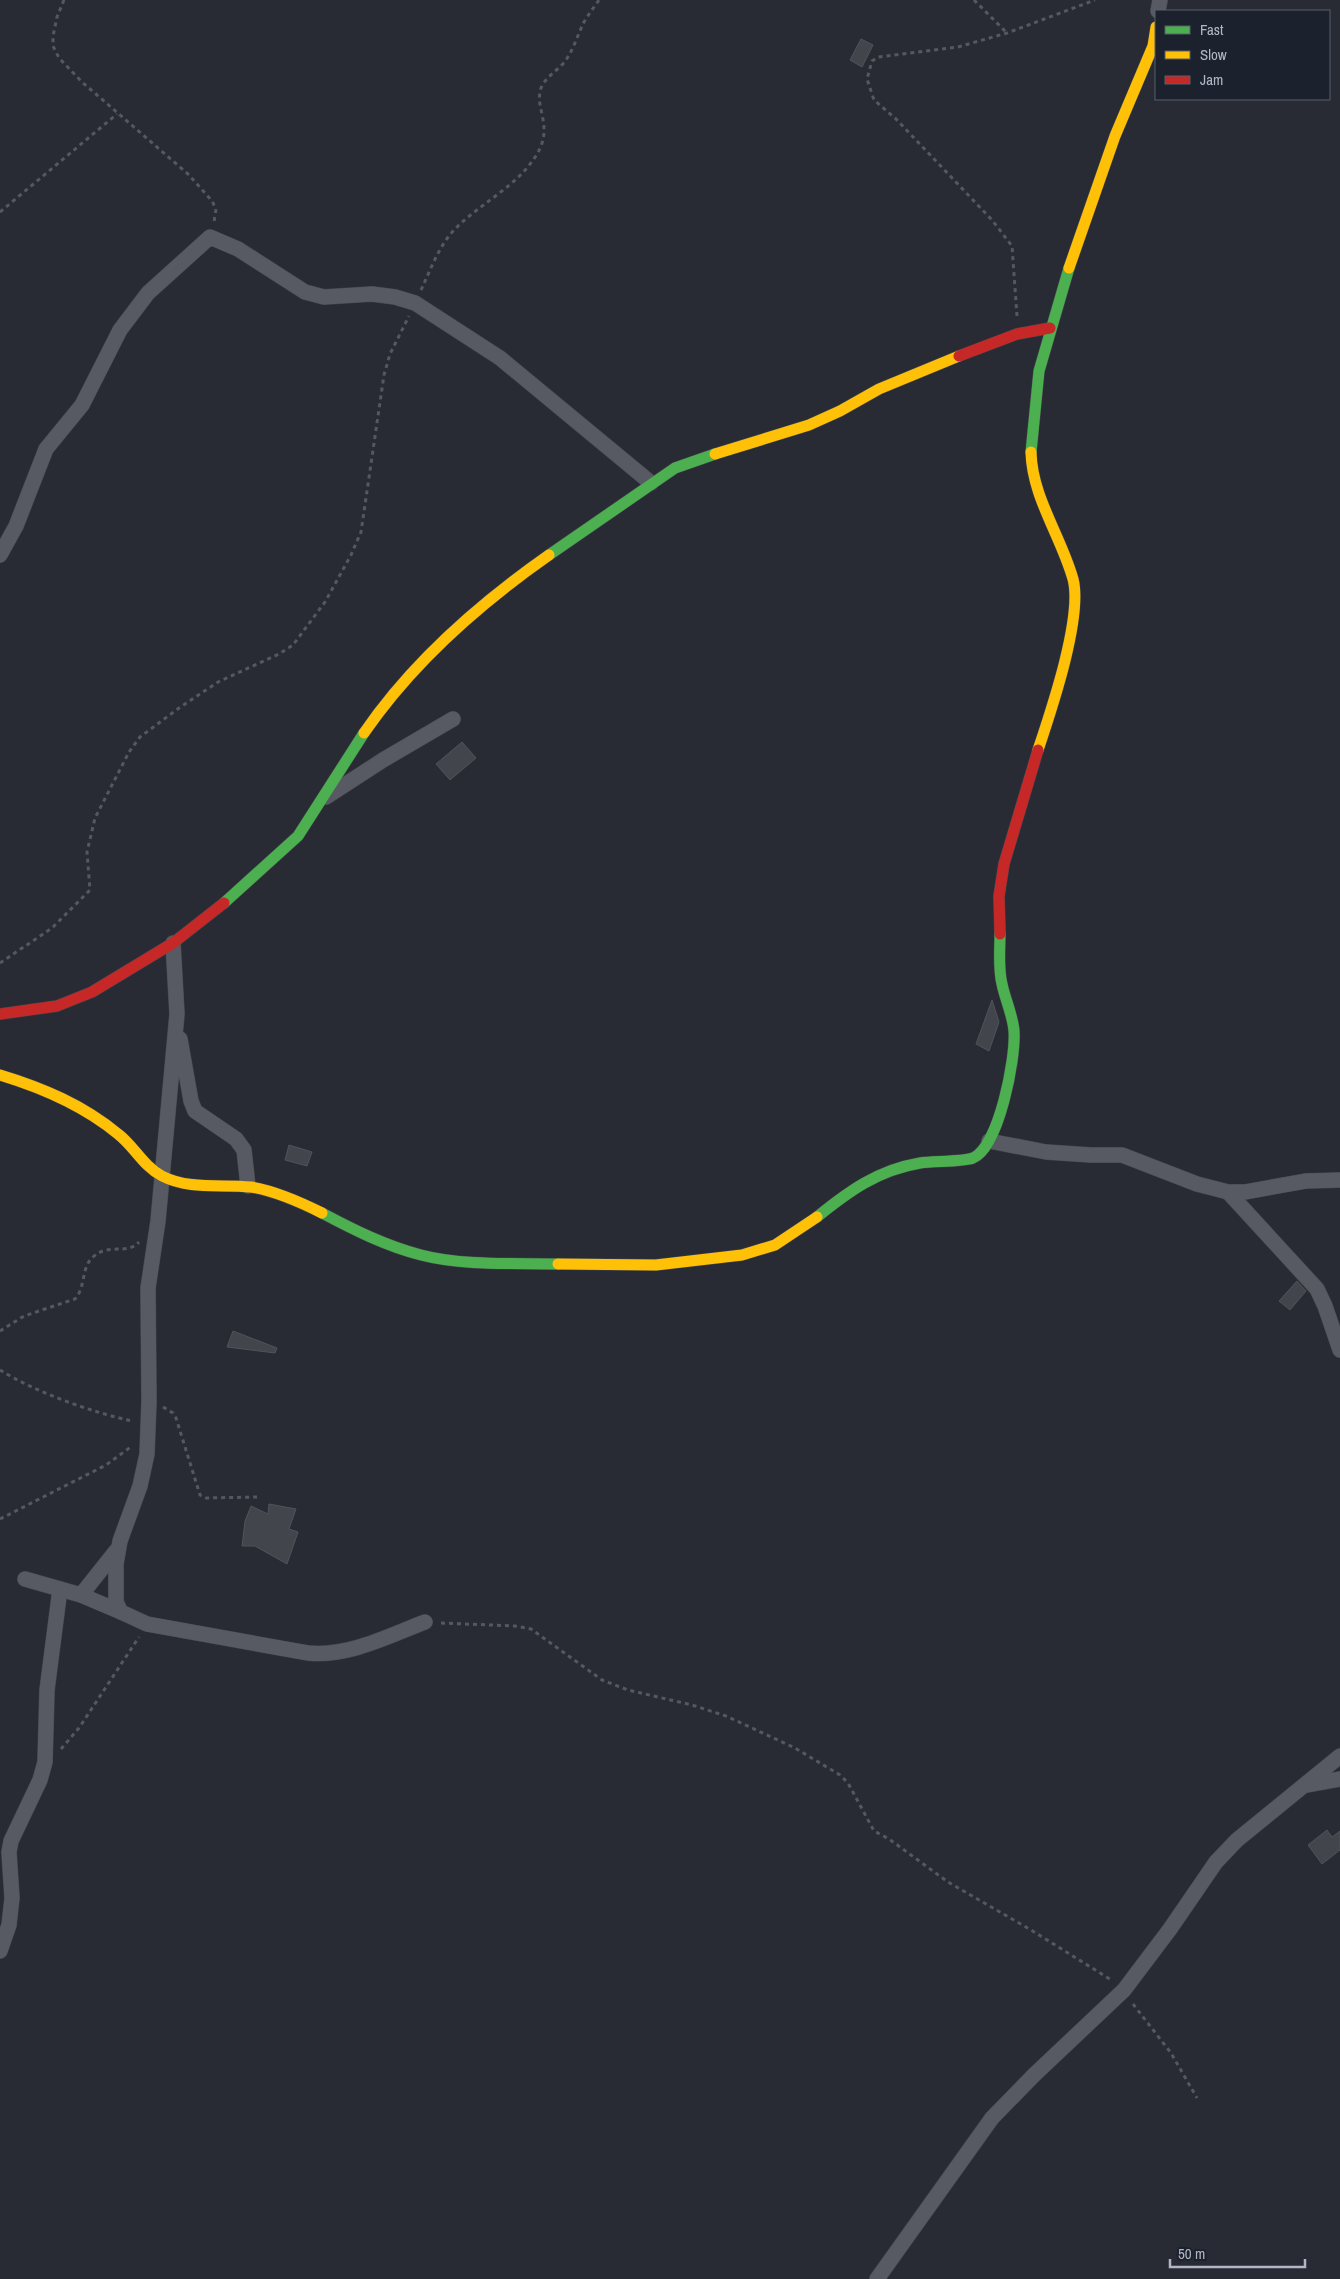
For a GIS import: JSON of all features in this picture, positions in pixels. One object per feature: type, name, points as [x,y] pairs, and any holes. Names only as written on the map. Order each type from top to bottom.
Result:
[{"type":"street","points":[[0,1075],[66,1099],[87,1110],[122,1137],[141,1159],[162,1177],[188,1185],[248,1186],[311,1206],[354,1230],[430,1258],[626,1267],[674,1264],[761,1251],[789,1236],[842,1195],[874,1176],[896,1167],[972,1158],[982,1151],[997,1121],[1009,1077],[1015,1045],[1014,1030],[1001,981],[999,952],[999,896],[1004,864],[1056,691],[1074,610],[1073,580],[1036,484],[1031,454],[1040,371],[1050,328],[1112,145],[1153,46],[1155,33]]},
{"type":"street","points":[[0,554],[16,526],[46,449],[82,405],[120,330],[148,293],[210,237],[238,249],[305,292],[324,297],[372,294],[395,297],[415,303],[500,358],[650,483]]},
{"type":"street","points":[[0,1014],[45,1008],[71,1001],[115,979],[173,943],[232,897],[291,843],[385,704],[413,672],[459,626],[535,565],[650,483],[675,468],[705,457],[809,425],[840,411],[878,389],[989,343],[1017,334],[1050,328]]},
{"type":"street","points":[[321,801],[383,760],[454,719]]},
{"type":"street","points":[[173,943],[177,1014],[191,1101],[195,1111],[236,1139],[244,1150],[248,1186]]},
{"type":"street","points":[[81,1595],[107,1564],[120,1541],[140,1486],[147,1454],[149,1400],[148,1288],[158,1221],[177,1014]]},
{"type":"street","points":[[988,1141],[1046,1152],[1090,1156],[1122,1155],[1197,1184],[1228,1192],[1245,1192],[1306,1181],[1340,1180]]},
{"type":"street","points":[[1228,1192],[1317,1289],[1340,1350]]},
{"type":"street","points":[[120,1541],[116,1564],[116,1592],[121,1612]]},
{"type":"street","points":[[25,1579],[81,1595],[147,1624],[308,1654],[327,1655],[355,1649],[425,1622]]},
{"type":"street","points":[[0,1951],[9,1925],[12,1898],[9,1852],[11,1841],[40,1780],[45,1762],[47,1690],[60,1589]]},
{"type":"street","points":[[877,2279],[992,2118],[1034,2075],[1124,1990],[1170,1929],[1216,1862],[1237,1840],[1340,1756]]},
{"type":"street","points":[[1304,1786],[1340,1779]]},
{"type":"path","points":[[64,0],[57,17],[53,36],[53,46],[59,58],[117,114],[147,137],[188,174],[212,201],[216,209],[210,237]]},
{"type":"path","points":[[0,962],[52,928],[90,890],[87,852],[95,818],[129,752],[140,737],[218,682],[279,654],[293,644],[326,602],[351,555],[360,532],[384,375],[390,354],[439,252],[456,228],[510,185],[538,153],[545,129],[539,97],[541,88],[545,80],[566,60],[585,21],[599,0]]},
{"type":"path","points":[[974,0],[1007,33]]},
{"type":"path","points":[[1017,334],[1017,295],[1012,246],[992,220],[896,119],[876,102],[866,79],[872,61],[878,57],[958,47],[1007,33],[1095,0]]},
{"type":"path","points":[[0,212],[117,114]]},
{"type":"path","points":[[0,1331],[24,1316],[75,1299],[80,1294],[90,1258],[101,1250],[108,1248],[126,1249],[135,1246],[158,1221]]},
{"type":"path","points":[[0,1370],[24,1383],[147,1428],[120,1456],[0,1519]]},
{"type":"path","points":[[149,1400],[168,1410],[176,1418],[200,1495],[206,1498],[257,1497]]},
{"type":"path","points":[[425,1622],[515,1626],[531,1629],[602,1680],[628,1690],[692,1705],[726,1716],[795,1748],[840,1775],[848,1783],[874,1831],[889,1839],[948,1882],[1110,1978],[1124,1990],[1171,2053],[1197,2098]]},
{"type":"path","points":[[45,1762],[65,1745],[79,1728],[147,1624]]},
{"type":"building","points":[[861,39],[873,45],[862,67],[850,60]]},
{"type":"building","points":[[462,742],[476,758],[450,780],[436,764]]},
{"type":"building","points":[[992,1000],[999,1022],[989,1051],[976,1044]]},
{"type":"building","points":[[289,1145],[312,1152],[307,1166],[285,1160]]},
{"type":"building","points":[[1297,1281],[1306,1291],[1290,1310],[1279,1301]]},
{"type":"building","points":[[233,1331],[277,1348],[275,1353],[227,1347]]},
{"type":"building","points":[[269,1504],[296,1509],[289,1529],[298,1532],[287,1564],[255,1546],[242,1546],[245,1521],[251,1506],[268,1514]]},
{"type":"building","points":[[1327,1830],[1332,1837],[1340,1831],[1340,1850],[1322,1864],[1308,1845]]},
{"type":"traffic: fast","points":[[1031,452],[1039,371],[1069,268]]},
{"type":"traffic: fast","points":[[549,555],[675,468],[715,454]]},
{"type":"traffic: fast","points":[[224,903],[298,836],[364,733]]},
{"type":"traffic: fast","points":[[817,1217],[853,1190],[877,1176],[920,1163],[973,1158],[982,1150],[991,1137],[998,1120],[1009,1080],[1014,1044],[1011,1013],[1001,978],[1000,934]]},
{"type":"traffic: fast","points":[[322,1213],[383,1242],[437,1259],[489,1263],[558,1264]]},
{"type":"traffic: slow","points":[[1069,268],[1115,136],[1153,46],[1155,33]]},
{"type":"traffic: slow","points":[[715,454],[809,425],[840,411],[879,389],[959,356]]},
{"type":"traffic: slow","points":[[1031,452],[1036,485],[1068,563],[1073,579],[1075,596],[1070,640],[1038,750]]},
{"type":"traffic: slow","points":[[364,733],[403,683],[448,636],[472,614],[549,555]]},
{"type":"traffic: slow","points":[[0,1075],[62,1098],[91,1114],[124,1139],[149,1167],[162,1176],[194,1185],[240,1186],[270,1191],[322,1213]]},
{"type":"traffic: slow","points":[[558,1264],[656,1265],[742,1255],[775,1245],[817,1217]]},
{"type":"traffic: jam","points":[[959,356],[1017,334],[1050,328]]},
{"type":"traffic: jam","points":[[1000,934],[999,896],[1004,864],[1038,750]]},
{"type":"traffic: jam","points":[[0,1014],[57,1006],[92,992],[173,943],[224,903]]}]
